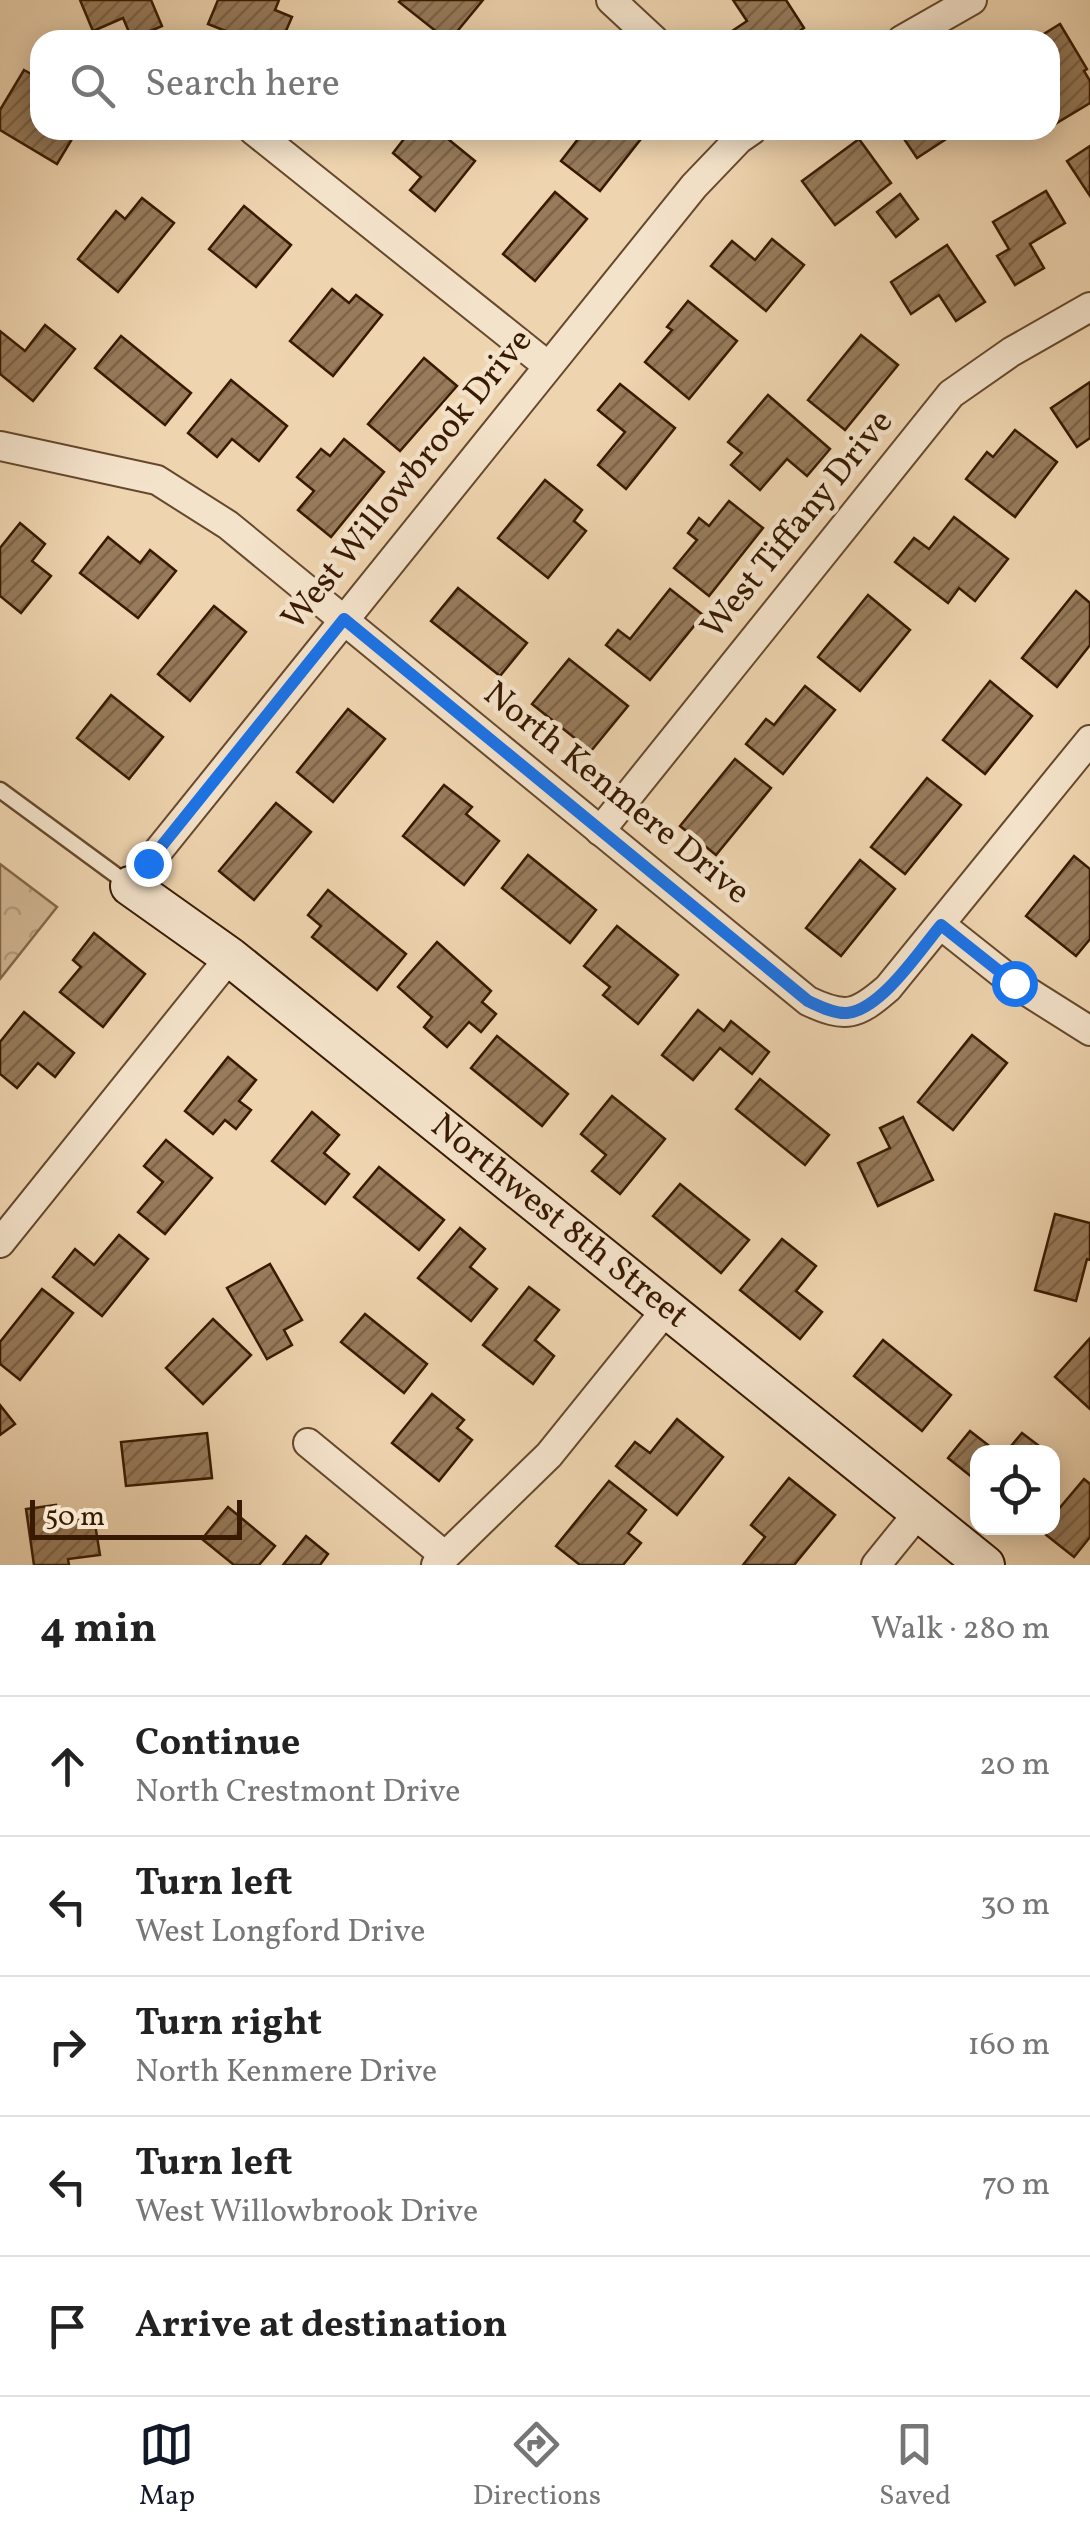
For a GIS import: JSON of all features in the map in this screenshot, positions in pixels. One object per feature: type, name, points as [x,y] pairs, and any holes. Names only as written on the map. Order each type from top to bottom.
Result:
[{"type":"street","points":[[610,0],[643,30]]},
{"type":"street","points":[[920,30],[972,0]]},
{"type":"street","points":[[266,140],[548,366]]},
{"type":"street","name":"West Willowbrook Drive","points":[[130,886],[735,140]]},
{"type":"street","name":"West Tiffany Drive","points":[[600,831],[951,394],[1011,352],[1090,307]]},
{"type":"street","name":"North Kenmere Drive","points":[[0,446],[157,480],[228,525],[808,1001],[847,1013],[869,1005],[941,925]]},
{"type":"street","points":[[1090,740],[941,925],[1014,983],[1090,1031]]},
{"type":"street","name":"Northwest 8th Street","points":[[130,886],[230,958],[985,1565]]},
{"type":"street","points":[[0,1243],[230,958]]},
{"type":"street","points":[[308,1443],[440,1560],[549,1455],[666,1310]]},
{"type":"street","points":[[876,1565],[919,1512]]},
{"type":"lane","points":[[0,790],[130,886]]},
{"type":"green space","points":[[0,864],[57,907],[0,979]]},
{"type":"building","points":[[80,0],[151,0],[162,26],[128,30],[123,18],[93,30]]},
{"type":"building","points":[[218,0],[279,0],[275,10],[292,17],[286,30],[223,30],[208,24]]},
{"type":"building","points":[[483,0],[458,30],[434,30],[399,2]]},
{"type":"building","points":[[733,0],[786,0],[804,28],[734,30],[747,21]]},
{"type":"building","points":[[1060,24],[1090,81],[1090,103],[1060,121],[1060,30],[1050,30]]},
{"type":"building","points":[[24,70],[30,73],[30,140],[71,140],[57,164],[0,130],[0,110]]},
{"type":"building","points":[[403,140],[449,140],[475,161],[435,211],[410,190],[421,177],[393,153]]},
{"type":"building","points":[[577,140],[640,140],[600,191],[561,161]]},
{"type":"building","points":[[860,140],[891,183],[835,225],[802,181]]},
{"type":"building","points":[[905,140],[945,140],[917,158]]},
{"type":"building","points":[[1090,146],[1090,196],[1067,161]]},
{"type":"building","points":[[1046,191],[1065,223],[1030,244],[1044,268],[1015,285],[997,256],[1009,249],[993,222]]},
{"type":"building","points":[[555,192],[587,219],[535,281],[503,254]]},
{"type":"building","points":[[900,194],[918,219],[896,237],[877,212]]},
{"type":"building","points":[[142,198],[174,223],[118,292],[78,259],[116,211],[125,219]]},
{"type":"building","points":[[244,206],[291,245],[256,287],[209,249]]},
{"type":"building","points":[[772,239],[804,265],[766,311],[711,266],[732,241],[755,260]]},
{"type":"building","points":[[947,245],[985,302],[956,321],[939,295],[911,314],[891,282]]},
{"type":"building","points":[[332,289],[349,303],[356,295],[382,315],[333,376],[290,341]]},
{"type":"building","points":[[688,301],[737,341],[689,399],[645,362],[672,330],[667,327]]},
{"type":"building","points":[[45,325],[75,349],[33,401],[0,374],[0,331],[25,351]]},
{"type":"building","points":[[861,335],[898,365],[845,430],[808,400]]},
{"type":"building","points":[[121,336],[191,393],[165,425],[95,368]]},
{"type":"building","points":[[424,358],[457,386],[400,451],[368,424]]},
{"type":"building","points":[[231,380],[287,426],[259,461],[232,439],[217,457],[188,433]]},
{"type":"building","points":[[1090,382],[1090,438],[1077,447],[1051,408]]},
{"type":"building","points":[[620,384],[675,428],[626,489],[598,465],[625,432],[598,410]]},
{"type":"building","points":[[768,395],[830,449],[807,476],[787,459],[760,490],[731,465],[742,453],[728,442]]},
{"type":"building","points":[[1015,430],[1057,462],[1015,517],[966,479],[987,452],[993,457]]},
{"type":"building","points":[[344,439],[384,472],[331,537],[298,510],[314,491],[297,477],[321,449],[330,456]]},
{"type":"building","points":[[545,480],[582,510],[574,521],[586,531],[548,578],[498,538]]},
{"type":"building","points":[[729,501],[763,528],[709,596],[674,568],[697,540],[688,533],[699,518],[709,526]]},
{"type":"building","points":[[954,517],[1008,559],[975,601],[959,588],[948,603],[895,562],[914,538],[929,549]]},
{"type":"building","points":[[20,523],[45,544],[32,561],[51,576],[21,613],[0,596],[0,548]]},
{"type":"building","points":[[108,537],[140,563],[150,550],[176,571],[138,618],[80,573]]},
{"type":"building","points":[[458,588],[527,643],[500,676],[431,621]]},
{"type":"building","points":[[670,589],[703,615],[650,680],[606,645],[618,630],[630,639]]},
{"type":"building","points":[[1076,591],[1090,603],[1090,645],[1057,687],[1022,658]]},
{"type":"building","points":[[868,595],[910,630],[860,691],[818,657]]},
{"type":"building","points":[[214,606],[246,632],[190,701],[158,674]]},
{"type":"building","points":[[569,659],[628,706],[591,751],[532,704]]},
{"type":"building","points":[[990,681],[1032,716],[985,774],[943,740]]},
{"type":"building","points":[[805,686],[835,710],[783,774],[746,744],[766,719],[774,725]]},
{"type":"building","points":[[111,695],[163,737],[129,779],[77,738]]},
{"type":"building","points":[[348,709],[385,739],[333,802],[297,772]]},
{"type":"building","points":[[735,759],[771,788],[716,855],[680,826]]},
{"type":"building","points":[[927,778],[961,805],[905,874],[871,847]]},
{"type":"building","points":[[444,785],[472,807],[466,814],[499,841],[464,885],[403,836]]},
{"type":"building","points":[[276,803],[311,832],[254,900],[219,871]]},
{"type":"building","points":[[528,855],[596,910],[570,943],[502,888]]},
{"type":"building","points":[[1074,856],[1090,869],[1090,939],[1076,956],[1026,916]]},
{"type":"building","points":[[860,860],[895,889],[841,956],[806,928]]},
{"type":"building","points":[[328,890],[406,954],[377,990],[312,937],[321,926],[308,915]]},
{"type":"building","points":[[617,926],[678,975],[638,1024],[603,995],[610,987],[584,966]]},
{"type":"building","points":[[94,933],[145,974],[103,1027],[60,992],[81,967],[73,960]]},
{"type":"building","points":[[437,942],[491,991],[482,1002],[496,1014],[481,1032],[469,1022],[447,1047],[424,1027],[432,1017],[398,987]]},
{"type":"building","points":[[698,1010],[724,1031],[731,1021],[769,1052],[752,1074],[720,1048],[693,1080],[662,1055]]},
{"type":"building","points":[[24,1012],[74,1053],[55,1077],[38,1063],[17,1088],[0,1074],[0,1042]]},
{"type":"building","points":[[972,1035],[1007,1063],[953,1130],[918,1102]]},
{"type":"building","points":[[497,1036],[568,1094],[542,1126],[471,1068]]},
{"type":"building","points":[[228,1057],[256,1080],[239,1101],[251,1110],[236,1129],[225,1120],[213,1134],[185,1111]]},
{"type":"building","points":[[760,1079],[829,1135],[805,1165],[736,1109]]},
{"type":"building","points":[[612,1096],[665,1139],[620,1194],[592,1171],[606,1155],[581,1134]]},
{"type":"building","points":[[312,1112],[339,1135],[324,1153],[349,1174],[325,1204],[272,1161]]},
{"type":"building","points":[[903,1117],[933,1180],[878,1206],[858,1163],[890,1148],[880,1128]]},
{"type":"building","points":[[166,1140],[212,1178],[165,1234],[138,1212],[163,1182],[144,1166]]},
{"type":"building","points":[[379,1167],[444,1220],[419,1250],[354,1197]]},
{"type":"building","points":[[680,1184],[749,1240],[721,1273],[653,1216]]},
{"type":"building","points":[[1055,1214],[1090,1223],[1090,1260],[1087,1259],[1076,1301],[1035,1290]]},
{"type":"building","points":[[460,1228],[485,1249],[470,1267],[497,1289],[471,1321],[418,1278]]},
{"type":"building","points":[[119,1235],[148,1259],[102,1316],[53,1277],[75,1249],[94,1265]]},
{"type":"building","points":[[782,1239],[816,1266],[796,1291],[822,1312],[800,1339],[740,1290]]},
{"type":"building","points":[[270,1264],[302,1320],[284,1330],[292,1345],[267,1359],[227,1288]]},
{"type":"building","points":[[529,1287],[559,1310],[535,1340],[554,1356],[533,1384],[483,1345]]},
{"type":"building","points":[[42,1289],[73,1313],[20,1380],[0,1364],[0,1342]]},
{"type":"building","points":[[365,1314],[427,1364],[404,1393],[341,1342]]},
{"type":"building","points":[[213,1319],[251,1355],[203,1404],[166,1368]]},
{"type":"building","points":[[1090,1338],[1090,1409],[1055,1377]]},
{"type":"building","points":[[883,1340],[951,1395],[922,1431],[854,1376]]},
{"type":"building","points":[[432,1394],[464,1420],[457,1428],[472,1440],[439,1481],[392,1443]]},
{"type":"building","points":[[0,1405],[15,1424],[0,1435]]},
{"type":"building","points":[[677,1419],[723,1457],[677,1515],[616,1466],[635,1442],[650,1453]]},
{"type":"building","points":[[970,1431],[988,1445],[970,1445],[970,1476],[948,1458]]},
{"type":"building","points":[[207,1433],[212,1478],[126,1486],[121,1442]]},
{"type":"building","points":[[1022,1433],[1038,1445],[1012,1445]]},
{"type":"building","points":[[789,1478],[835,1515],[794,1565],[743,1565],[765,1537],[751,1525]]},
{"type":"building","points":[[1084,1479],[1090,1484],[1090,1537],[1074,1557],[1046,1535],[1060,1535],[1060,1508]]},
{"type":"building","points":[[609,1481],[646,1510],[628,1533],[641,1543],[623,1565],[580,1565],[556,1546]]},
{"type":"building","points":[[56,1505],[59,1523],[94,1518],[100,1555],[68,1559],[69,1565],[34,1565],[26,1509]]},
{"type":"building","points":[[228,1507],[275,1546],[259,1565],[234,1565],[202,1539]]},
{"type":"building","points":[[306,1536],[328,1554],[320,1565],[283,1565]]},
{"type":"route","points":[[148,863],[344,619],[808,1001],[847,1013],[869,1005],[941,925],[1014,983]]}]
